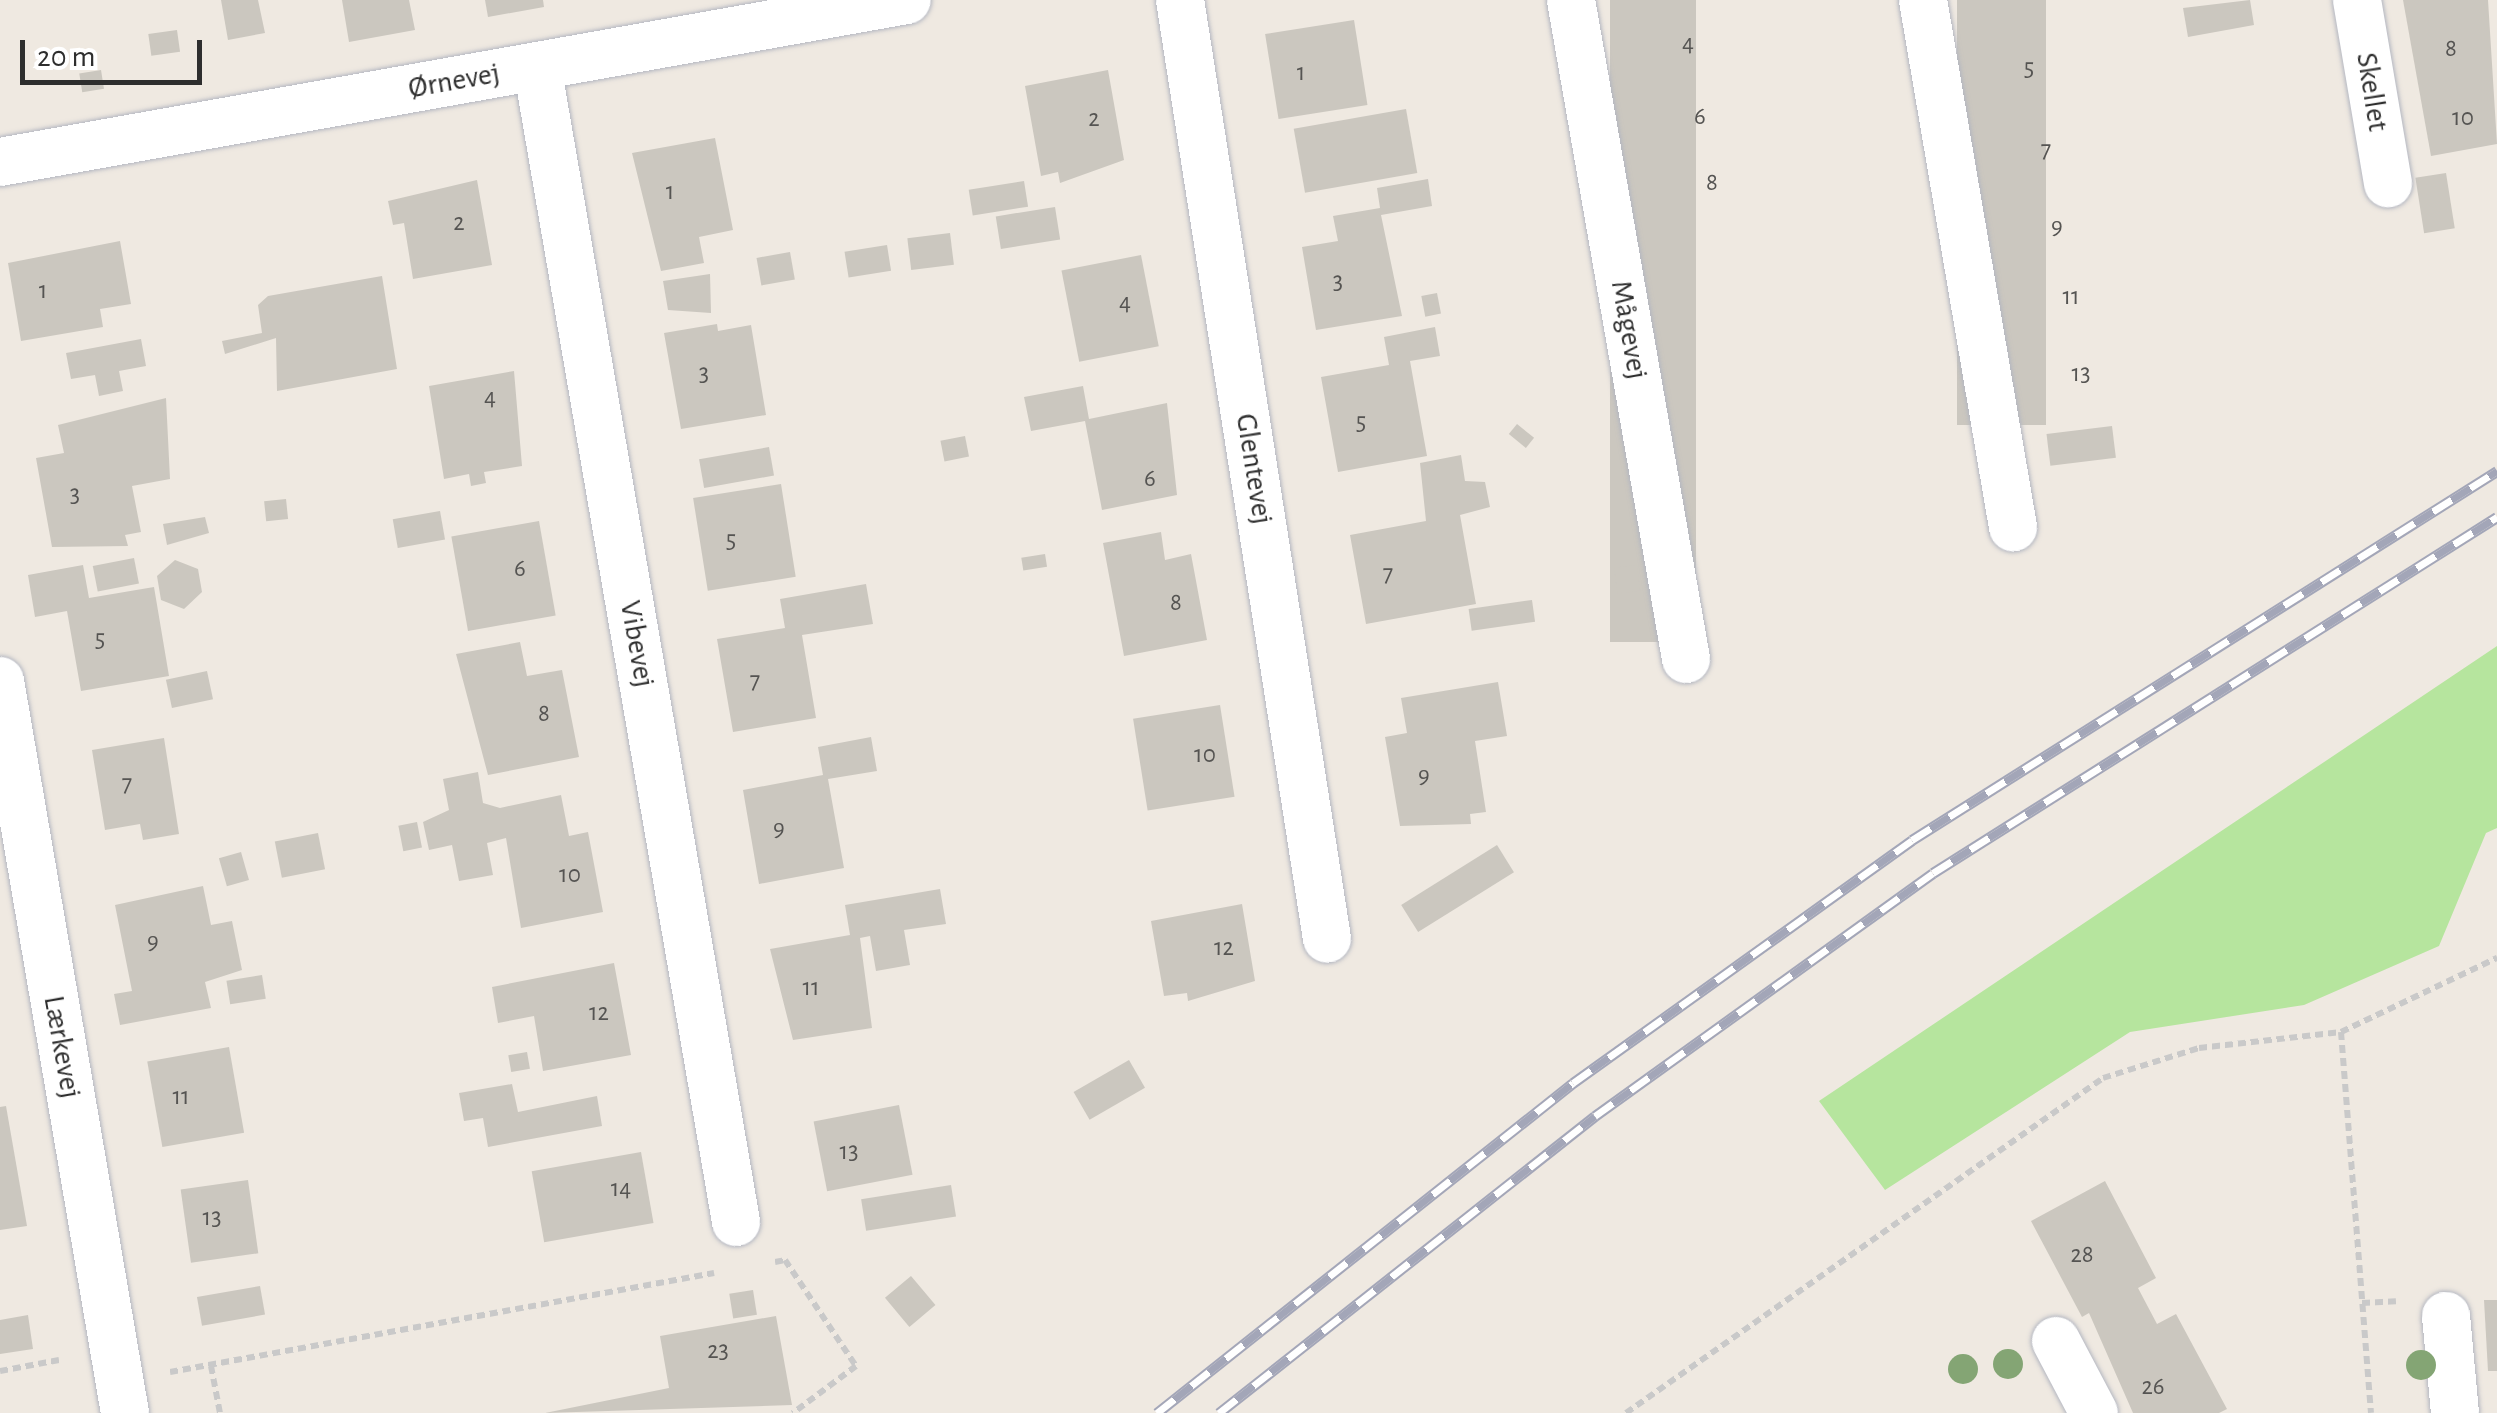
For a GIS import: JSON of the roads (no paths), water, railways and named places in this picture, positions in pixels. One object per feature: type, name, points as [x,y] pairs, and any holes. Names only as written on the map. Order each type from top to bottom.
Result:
[{"type":"street","name":"Ørnevej","points":[[0,162],[907,0]]},
{"type":"street","name":"Glentevej","points":[[1180,0],[1327,939]]},
{"type":"street","name":"Mågevej","points":[[1572,0],[1686,659]]},
{"type":"street","points":[[1922,0],[2013,527]]},
{"type":"street","name":"Skellet","points":[[2357,0],[2388,183]]},
{"type":"street","name":"Vibevej","points":[[538,66],[736,1222]]},
{"type":"street","name":"Lærkevej","points":[[0,681],[122,1396]]},
{"type":"street","points":[[2446,1316],[2455,1413]]},
{"type":"street","points":[[2056,1341],[2094,1413]]},
{"type":"railway","points":[[1157,1413],[1573,1083],[1912,840],[2497,471]]},
{"type":"railway","points":[[1219,1413],[1595,1116],[1933,873],[2497,517]]}]
